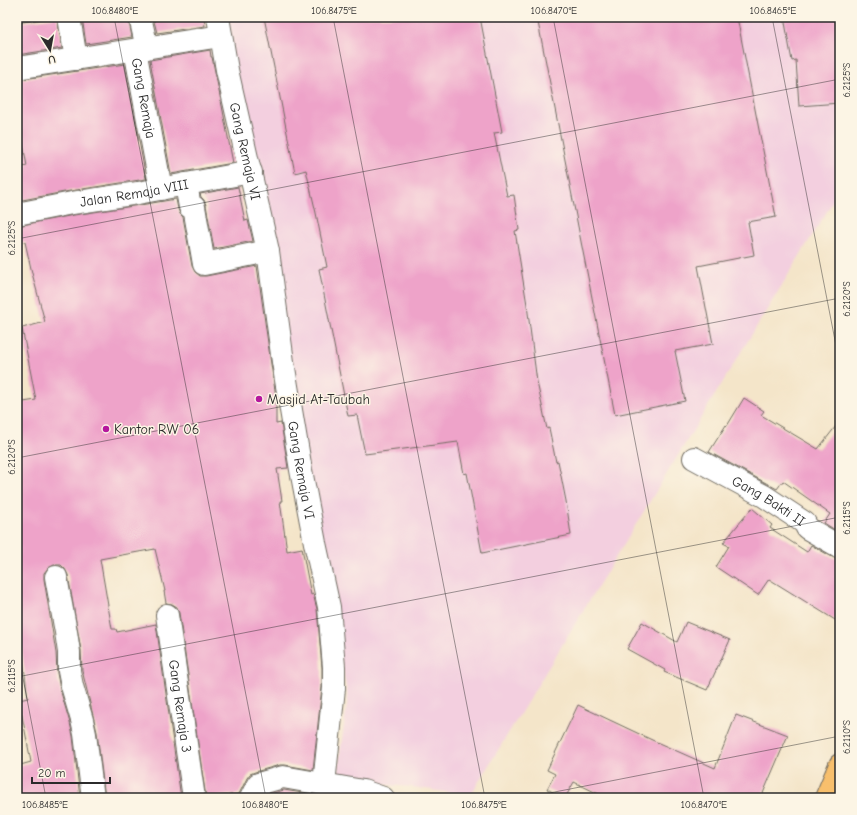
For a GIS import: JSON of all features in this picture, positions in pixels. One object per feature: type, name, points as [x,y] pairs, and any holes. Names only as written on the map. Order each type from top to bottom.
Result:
[{"type":"main road","points":[[826,798],[840,765]]},
{"type":"street","points":[[68,17],[76,59]]},
{"type":"street","name":"Gang Remaja","points":[[140,17],[141,49],[161,189]]},
{"type":"street","points":[[17,68],[141,49],[219,26]]},
{"type":"street","name":"Gang Remaja VI","points":[[219,26],[227,70],[268,251],[289,400],[312,528],[329,607],[334,667],[334,688],[324,784]]},
{"type":"street","name":"Jalan Remaja VIII","points":[[17,214],[251,172]]},
{"type":"street","points":[[186,184],[190,207],[194,207],[204,264],[268,251]]},
{"type":"street","name":"Gang Bakti II","points":[[694,458],[764,496],[805,523],[807,528],[840,547]]},
{"type":"street","points":[[56,577],[69,652],[69,671],[85,734],[92,798]]},
{"type":"street","name":"Gang Remaja 3","points":[[167,615],[194,798]]},
{"type":"street","points":[[251,798],[258,784],[283,777],[363,791],[383,798]]},
{"type":"shaded area","points":[[222,17],[840,17],[840,190],[470,796],[413,787],[336,781],[348,698]]},
{"type":"building","points":[[57,17],[62,48],[17,55],[17,23]]},
{"type":"building","points":[[82,17],[128,17],[132,37],[86,44]]},
{"type":"building","points":[[153,17],[204,17],[205,26],[157,33]]},
{"type":"building","points":[[264,17],[480,17],[502,132],[494,133],[507,196],[514,195],[519,230],[515,231],[527,305],[537,382],[547,429],[549,428],[556,462],[558,461],[571,535],[482,553],[467,473],[464,474],[458,442],[365,454],[357,415],[348,416],[319,269],[327,267],[316,213],[306,170],[295,173]]},
{"type":"building","points":[[537,17],[737,17],[776,217],[748,222],[754,255],[698,266],[713,344],[675,351],[685,401],[615,415]]},
{"type":"building","points":[[784,17],[840,17],[840,103],[799,106],[796,60],[792,61]]},
{"type":"building","points":[[210,50],[233,163],[171,174],[150,60]]},
{"type":"building","points":[[125,64],[146,179],[17,201],[17,168],[27,166],[17,112],[17,80]]},
{"type":"building","points":[[238,187],[245,221],[248,220],[253,241],[214,249],[206,205],[200,194]]},
{"type":"building","points":[[176,199],[178,209],[183,217],[192,266],[195,272],[200,276],[206,276],[257,266],[276,397],[276,424],[281,423],[288,468],[277,469],[287,551],[302,548],[311,595],[313,594],[317,609],[322,668],[322,687],[313,770],[280,765],[250,774],[239,794],[206,798],[179,613],[177,607],[166,603],[165,591],[155,549],[100,559],[112,629],[116,629],[117,632],[156,624],[181,798],[105,798],[97,732],[82,670],[81,650],[68,575],[61,565],[54,565],[48,568],[44,573],[44,579],[56,653],[57,673],[73,736],[80,798],[17,798],[17,766],[31,762],[19,700],[28,698],[21,644],[17,645],[17,403],[36,400],[22,328],[45,322],[25,242],[17,243],[17,226],[74,215]]},
{"type":"building","points":[[744,398],[764,411],[761,415],[818,449],[840,421],[840,533],[824,523],[830,514],[783,481],[777,489],[709,452]]},
{"type":"building","points":[[752,508],[772,525],[770,528],[807,552],[811,545],[834,558],[840,559],[840,623],[769,579],[758,595],[716,567],[729,546],[723,543]]},
{"type":"building","points":[[642,622],[677,642],[686,622],[730,640],[707,690],[664,672],[665,670],[627,649]]},
{"type":"building","points":[[578,705],[715,768],[736,715],[788,735],[761,798],[607,798],[574,782],[565,798],[547,789],[555,774],[547,770]]},
{"type":"building","points":[[284,790],[314,795],[314,798],[265,798],[267,795]]},
{"type":"place","name":"Masjid At-Taubah","points":[[259,399]]},
{"type":"place","name":"Kantor RW 06","points":[[106,429]]}]
